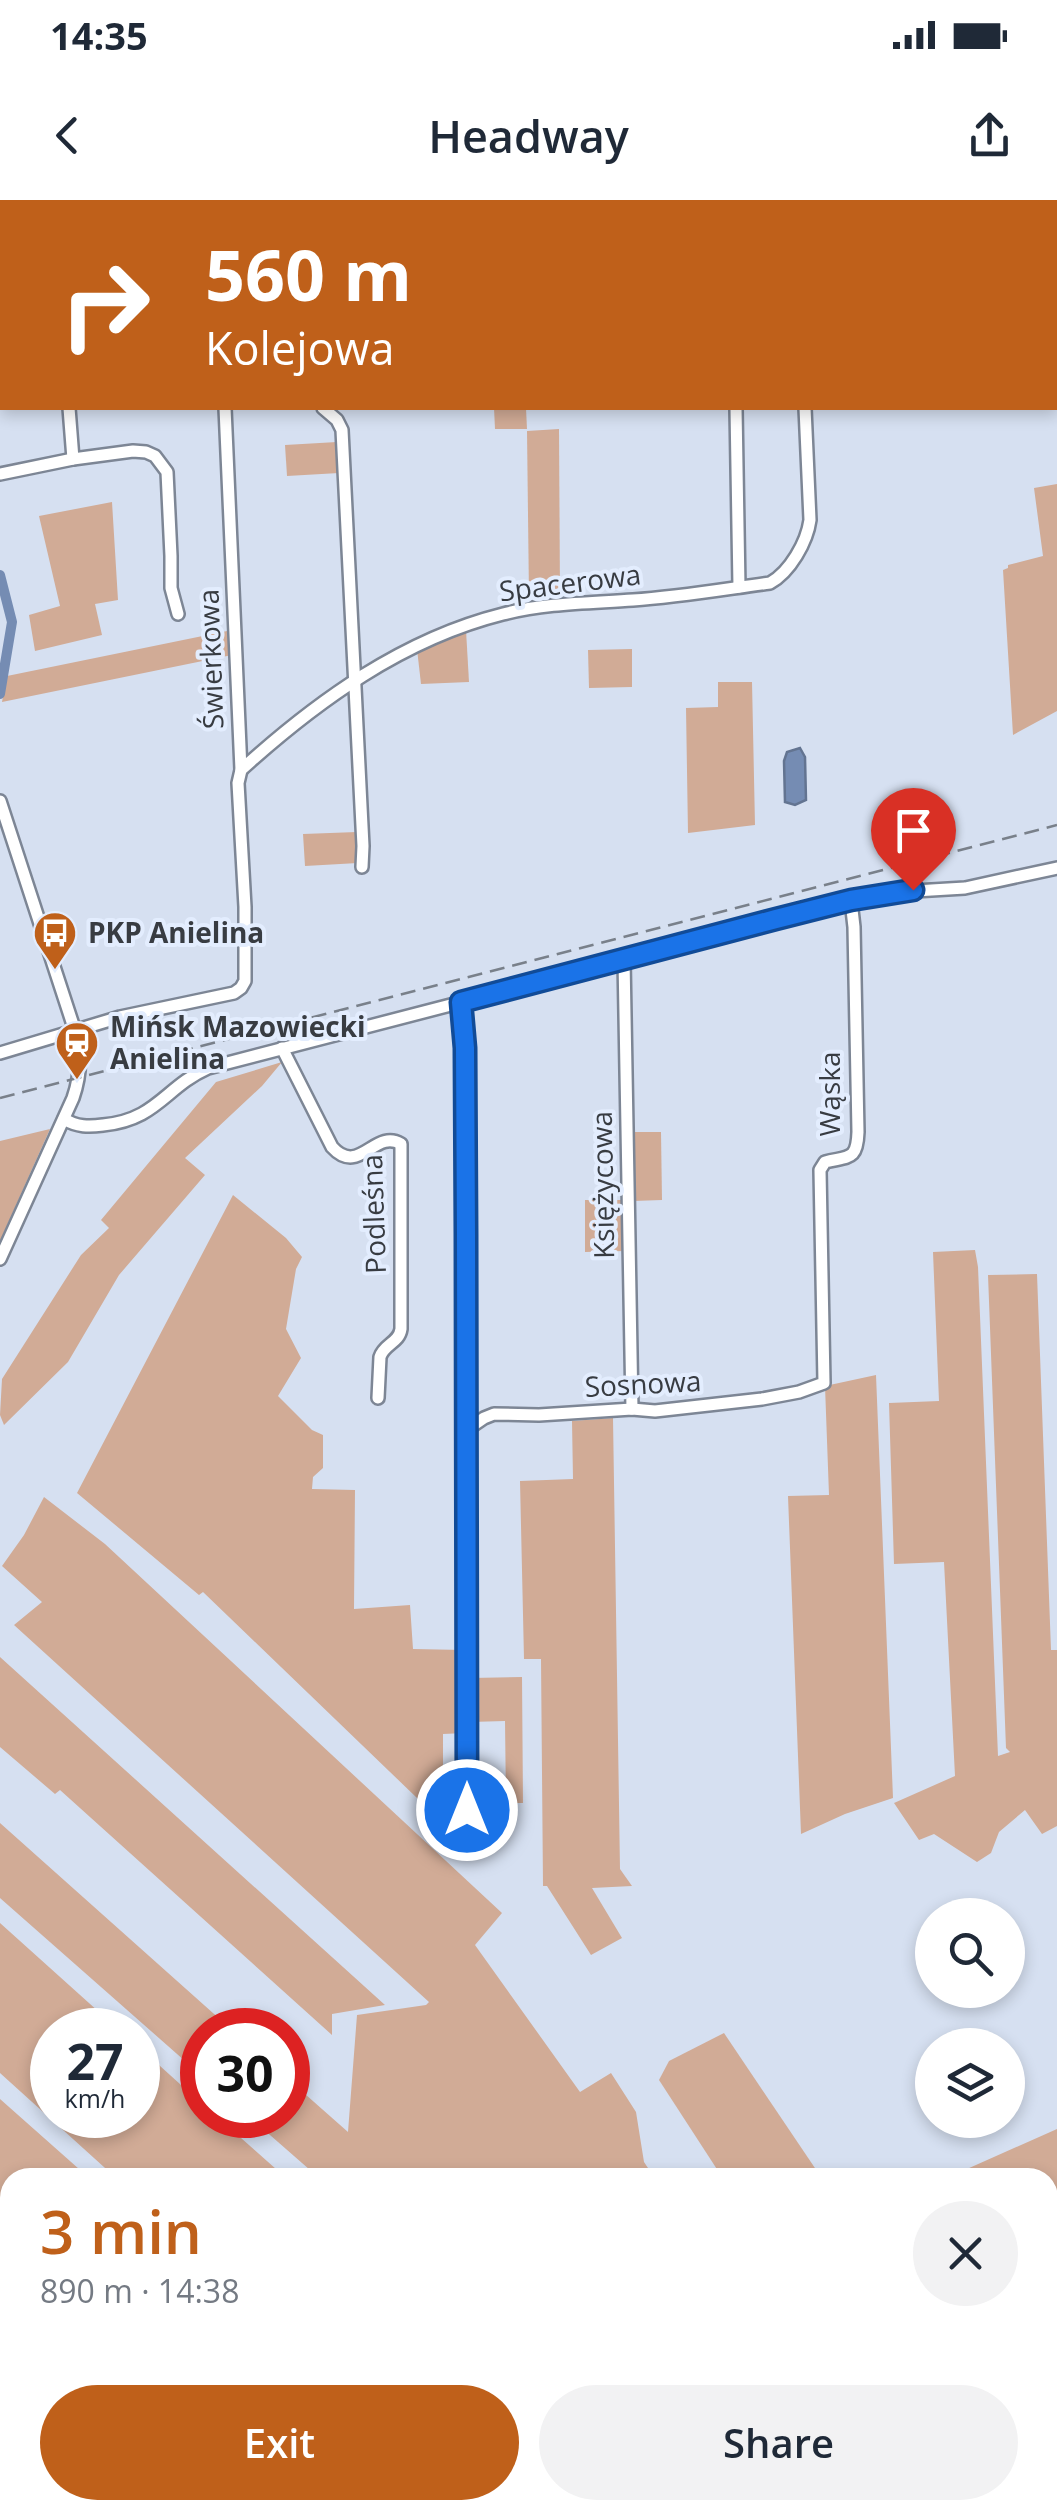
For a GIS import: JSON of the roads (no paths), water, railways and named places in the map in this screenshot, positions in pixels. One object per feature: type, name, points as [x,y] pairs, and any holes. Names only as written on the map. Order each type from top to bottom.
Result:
[{"type":"street","points":[[69,410],[73,459]]},
{"type":"street","name":"Świerkowa","points":[[76,1031],[120,1017],[239,991],[245,981],[226,410]]},
{"type":"street","points":[[326,410],[338,420],[342,430],[362,867]]},
{"type":"street","points":[[736,410],[739,587]]},
{"type":"street","name":"Spacerowa","points":[[241,770],[354,681],[444,632],[506,613],[575,602],[635,600],[739,587],[780,578],[809,529],[805,410]]},
{"type":"street","points":[[0,474],[73,459],[146,452],[164,466],[171,588],[178,614]]},
{"type":"street","points":[[0,801],[76,1031],[80,1055],[79,1080],[0,1260]]},
{"type":"street","points":[[0,857],[17,854]]},
{"type":"street","points":[[64,1118],[74,1124],[92,1126],[134,1119],[157,1106],[197,1073],[851,900],[898,892],[965,888],[1057,868]]},
{"type":"street","name":"Wąska","points":[[824,1383],[820,1170],[825,1162],[852,1156],[858,1145],[851,900]]},
{"type":"street","name":"Księżycowa","points":[[624,959],[632,1409]]},
{"type":"street","points":[[461,1002],[465,1048],[468,1430],[467,1810]]},
{"type":"street","points":[[0,1053],[76,1031]]},
{"type":"street","name":"Podleśna","points":[[282,1048],[332,1147],[346,1158],[388,1140],[401,1144],[401,1329],[397,1340],[380,1356],[378,1398]]},
{"type":"street","name":"Sosnowa","points":[[468,1430],[494,1414],[632,1409],[655,1412],[788,1395],[824,1383]]},
{"type":"water","points":[[800,748],[805,757],[806,800],[795,805],[785,802],[784,761],[787,752]]},
{"type":"waterway","points":[[0,575],[12,622],[0,694]]},
{"type":"railway","points":[[0,1098],[1057,825]]},
{"type":"place","name":"PKP Anielina","points":[[55,971]]},
{"type":"place","name":"Mińsk Mazowiecki Anielina","points":[[77,1081]]}]
